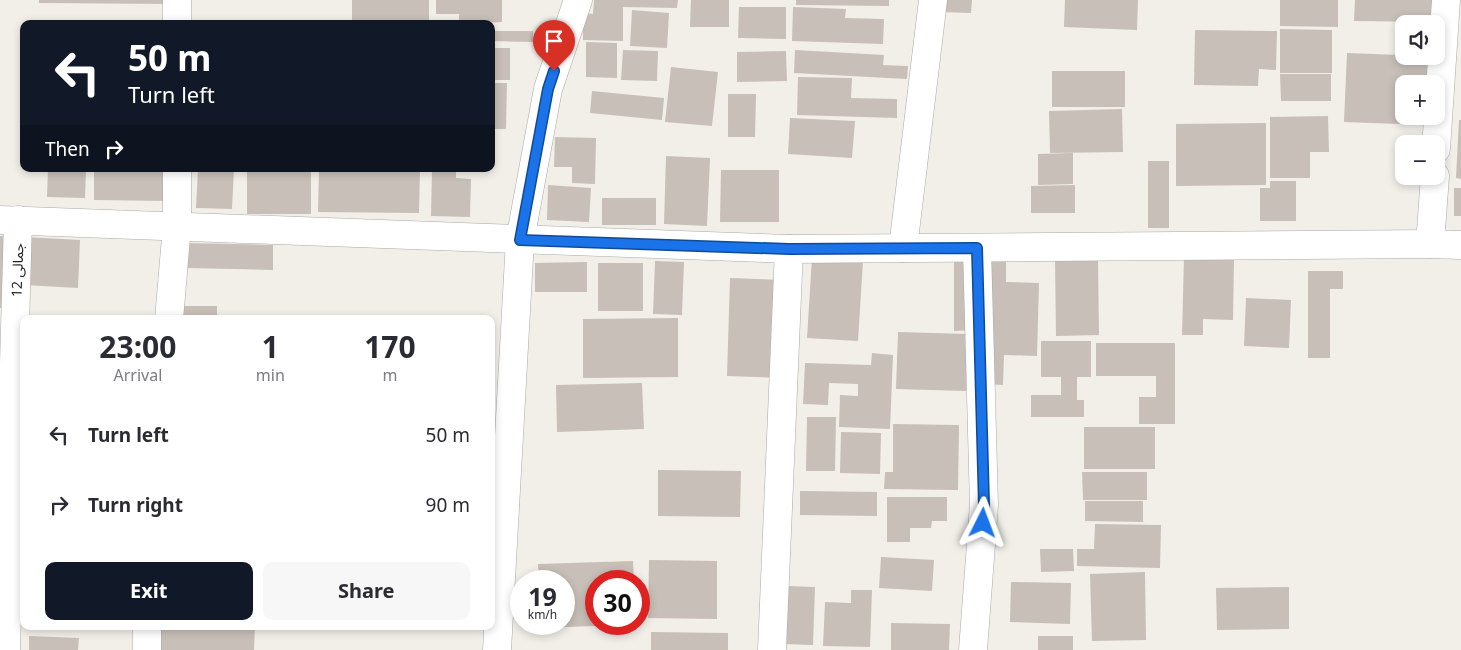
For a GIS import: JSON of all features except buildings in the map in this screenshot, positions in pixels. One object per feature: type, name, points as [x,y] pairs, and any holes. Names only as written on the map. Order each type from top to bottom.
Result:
[{"type":"street","points":[[177,20],[178,0]]},
{"type":"street","points":[[497,650],[520,240],[548,89],[578,0]]},
{"type":"street","points":[[903,248],[933,0]]},
{"type":"street","points":[[1437,135],[1446,0]]},
{"type":"street","points":[[169,315],[177,226],[177,172]]},
{"type":"street","points":[[1430,244],[1433,185]]},
{"type":"street","points":[[9,220],[789,249],[1461,245]]},
{"type":"street","name":"جمالی 12","points":[[6,650],[9,220]]},
{"type":"street","points":[[973,650],[984,505],[977,248]]},
{"type":"street","points":[[772,650],[789,249]]},
{"type":"street","points":[[147,630],[147,650]]},
{"type":"route","points":[[554,71],[548,89],[520,240],[789,249],[977,248],[983,523]]}]
